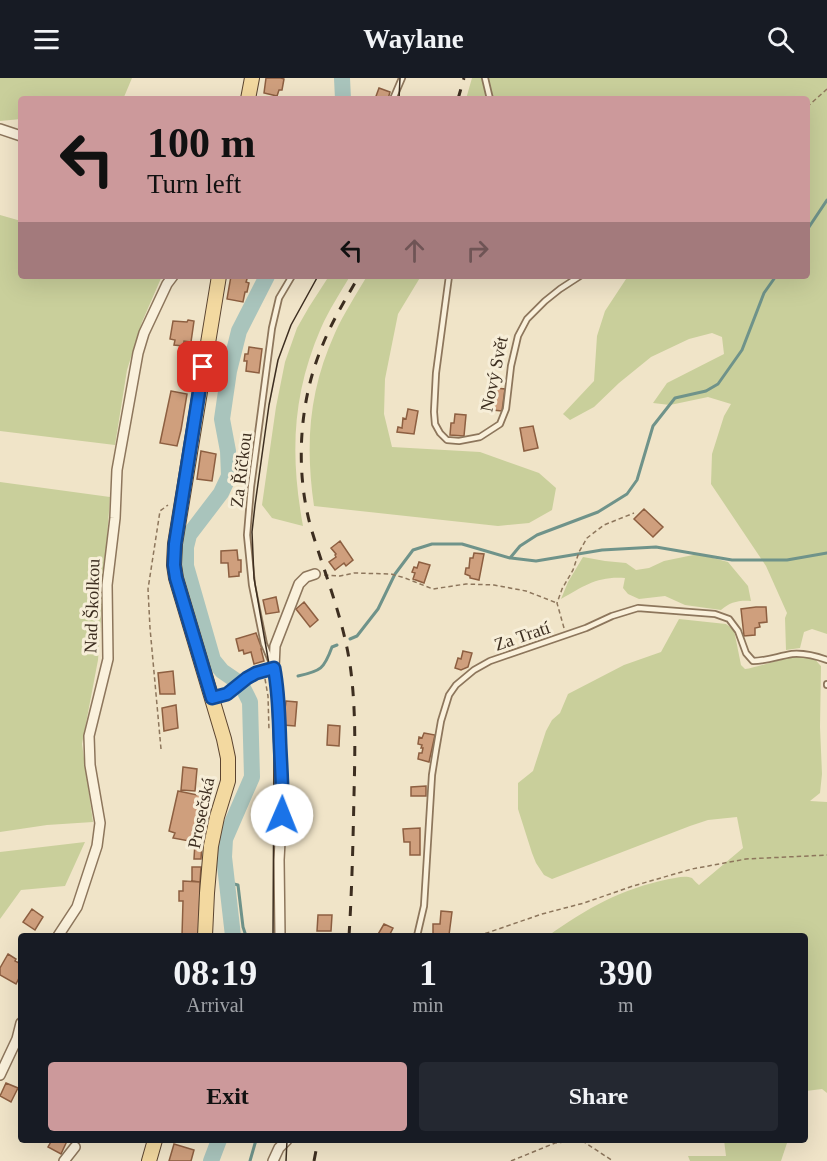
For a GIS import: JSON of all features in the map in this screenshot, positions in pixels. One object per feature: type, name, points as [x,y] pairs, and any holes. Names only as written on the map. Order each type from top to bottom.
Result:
[{"type":"main road","points":[[249,96],[252,78]]},
{"type":"main road","name":"Prosečská","points":[[205,933],[211,846],[228,781],[228,758],[182,601],[175,572],[175,544],[219,279]]},
{"type":"main road","points":[[149,1161],[154,1143]]},
{"type":"street","points":[[0,129],[18,135]]},
{"type":"street","name":"Nad Školkou","points":[[60,933],[76,907],[97,846],[100,823],[90,765],[89,736],[108,659],[107,585],[115,518],[117,470],[138,353],[144,333],[171,279]]},
{"type":"street","points":[[280,933],[279,860],[283,785],[278,688],[269,670],[275,646],[299,584],[306,577],[315,574]]},
{"type":"street","points":[[247,678],[269,670]]},
{"type":"street","points":[[0,1075],[18,1035]]},
{"type":"street","points":[[273,1161],[284,1143]]},
{"type":"street","points":[[64,1161],[75,1147]]},
{"type":"lane","points":[[394,96],[402,78]]},
{"type":"lane","points":[[484,78],[489,96]]},
{"type":"lane","name":"Za Říčkou","points":[[269,670],[252,585],[247,535],[272,328],[279,298],[290,279]]},
{"type":"lane","name":"Nový Svět","points":[[449,279],[436,373],[434,412],[435,424],[440,433],[447,440],[459,441],[480,437],[500,424],[506,409],[511,366],[518,336],[527,319],[545,301],[576,279]]},
{"type":"lane","name":"Za Tratí","points":[[418,933],[424,906],[432,775],[441,721],[449,695],[474,670],[490,661],[638,608],[715,614],[729,619],[738,631],[746,653],[753,661],[795,654],[816,656],[827,660]]},
{"type":"lane","points":[[212,698],[227,694],[247,678]]},
{"type":"path","points":[[810,104],[827,89]]},
{"type":"path","points":[[161,749],[148,589],[160,511],[171,504],[181,505]]},
{"type":"path","points":[[566,635],[557,603],[579,552],[587,538],[604,525],[634,513]]},
{"type":"path","points":[[315,574],[340,576],[354,573],[391,574],[434,589],[466,584],[494,585],[526,591],[557,603]]},
{"type":"path","points":[[269,670],[269,730],[271,735]]},
{"type":"path","points":[[487,933],[692,869],[746,859],[827,855]]},
{"type":"path","points":[[511,1161],[555,1143]]},
{"type":"path","points":[[586,1143],[613,1161]]},
{"type":"green space","points":[[0,78],[132,78],[124,96],[18,96],[18,119],[0,121]]},
{"type":"green space","points":[[472,78],[827,78],[827,634],[812,629],[804,632],[800,648],[786,650],[785,618],[787,613],[766,566],[711,484],[712,454],[724,416],[731,404],[708,397],[670,405],[653,403],[667,383],[724,354],[722,337],[712,333],[689,339],[651,357],[594,407],[570,420],[563,414],[594,381],[597,336],[605,311],[626,279],[810,279],[810,96],[467,96]]},
{"type":"green space","points":[[0,215],[18,220],[18,279],[161,279],[142,322],[127,370],[115,445],[0,431]]},
{"type":"green space","points":[[327,279],[348,279],[321,328],[311,353],[299,401],[295,450],[303,526],[272,518],[262,505],[285,362],[297,328]]},
{"type":"green space","points":[[365,279],[419,279],[398,314],[385,379],[384,414],[392,447],[480,452],[539,473],[556,488],[552,510],[529,523],[498,526],[314,506],[310,461],[311,418],[319,375],[346,311]]},
{"type":"green space","points":[[0,482],[110,497],[98,660],[82,744],[93,822],[47,825],[0,832]]},
{"type":"green space","points":[[698,554],[728,562],[748,586],[751,601],[735,602],[721,610],[685,605],[665,596],[639,599],[628,594],[623,588],[625,578],[599,580],[561,599],[583,557],[626,563],[636,570]]},
{"type":"green space","points":[[679,619],[726,624],[734,630],[741,665],[745,669],[800,656],[815,659],[821,666],[822,774],[820,793],[810,801],[827,802],[827,1093],[822,1089],[808,1091],[808,933],[553,933],[591,908],[635,888],[683,877],[692,878],[699,885],[743,848],[737,817],[708,820],[690,826],[552,879],[544,875],[536,863],[518,809],[518,783],[533,771],[552,720],[560,713],[568,694],[624,665],[661,652]]},
{"type":"green space","points":[[85,842],[65,886],[21,890],[0,919],[0,852]]},
{"type":"green space","points":[[724,1143],[787,1143],[781,1161],[690,1161],[688,1156],[726,1156]]},
{"type":"building","points":[[266,78],[284,79],[282,90],[279,90],[277,96],[264,93]]},
{"type":"building","points":[[379,88],[390,92],[389,96],[376,96]]},
{"type":"building","points":[[230,279],[247,279],[246,282],[249,283],[243,302],[227,299]]},
{"type":"building","points":[[188,320],[194,321],[191,342],[184,341],[183,346],[174,345],[175,340],[170,339],[173,321],[187,322]]},
{"type":"building","points":[[249,347],[262,349],[259,373],[246,371],[247,361],[244,361]]},
{"type":"building","points":[[495,388],[505,389],[502,411],[492,410],[493,403],[490,402],[493,399]]},
{"type":"building","points":[[171,391],[187,394],[177,446],[160,443]]},
{"type":"building","points":[[408,409],[418,411],[414,434],[397,432],[398,427],[402,428],[403,418],[406,419]]},
{"type":"building","points":[[455,414],[466,415],[464,436],[450,435],[451,423],[454,423]]},
{"type":"building","points":[[533,426],[538,448],[524,451],[520,428]]},
{"type":"building","points":[[201,451],[216,454],[212,481],[197,479]]},
{"type":"building","points":[[644,509],[663,527],[653,537],[634,519]]},
{"type":"building","points":[[340,541],[353,560],[346,566],[344,563],[335,570],[329,562],[336,557],[331,548]]},
{"type":"building","points":[[237,550],[238,560],[241,560],[241,572],[239,576],[229,577],[228,563],[221,563],[221,551]]},
{"type":"building","points":[[474,553],[484,554],[479,580],[465,574]]},
{"type":"building","points":[[419,562],[430,565],[424,583],[413,579],[415,573],[412,572],[414,567],[417,568]]},
{"type":"building","points":[[276,597],[279,612],[266,614],[263,600]]},
{"type":"building","points":[[304,602],[318,620],[310,627],[296,609]]},
{"type":"building","points":[[766,607],[767,622],[759,623],[760,627],[755,628],[755,635],[744,636],[741,609]]},
{"type":"building","points":[[256,633],[264,661],[254,664],[251,652],[244,654],[243,650],[239,651],[236,639]]},
{"type":"building","points":[[463,651],[472,653],[468,667],[461,670],[455,668]]},
{"type":"building","points":[[173,671],[175,694],[160,694],[158,673]]},
{"type":"building","points":[[286,701],[297,702],[295,726],[283,725]]},
{"type":"building","points":[[176,705],[178,728],[164,731],[162,708]]},
{"type":"building","points":[[328,725],[340,726],[339,746],[327,745]]},
{"type":"building","points":[[424,733],[435,735],[429,762],[418,759],[423,748],[418,744],[419,737],[422,738]]},
{"type":"building","points":[[183,767],[197,769],[195,791],[181,790]]},
{"type":"building","points":[[426,786],[426,796],[411,796],[411,787]]},
{"type":"building","points":[[178,791],[212,798],[201,859],[194,859],[195,842],[173,838],[175,833],[169,831]]},
{"type":"building","points":[[420,828],[420,855],[410,855],[410,842],[404,842],[403,829]]},
{"type":"building","points":[[192,867],[201,867],[200,882],[192,881]]},
{"type":"building","points":[[183,881],[200,882],[199,933],[182,933],[183,901],[179,901],[179,891],[183,891]]},
{"type":"building","points":[[32,909],[43,917],[35,930],[23,922]]},
{"type":"building","points":[[441,911],[452,912],[449,933],[433,933],[433,924],[440,924]]},
{"type":"building","points":[[318,915],[332,915],[331,931],[317,931]]},
{"type":"building","points":[[384,924],[393,928],[390,933],[379,933]]},
{"type":"building","points":[[8,954],[16,959],[18,980],[16,984],[0,975],[0,968]]},
{"type":"building","points":[[6,1083],[18,1088],[11,1102],[0,1096]]},
{"type":"building","points":[[50,1143],[66,1143],[61,1154],[48,1147]]},
{"type":"building","points":[[174,1144],[194,1150],[191,1161],[169,1161]]},
{"type":"waterway","points":[[342,78],[343,96]]},
{"type":"waterway","points":[[810,226],[827,200]]},
{"type":"waterway","points":[[233,933],[224,857],[225,839],[252,777],[250,702],[241,684],[222,671],[213,660],[186,566],[186,547],[189,535],[221,493],[229,476],[228,451],[222,419],[229,371],[239,331],[265,279]]},
{"type":"waterway","points":[[350,639],[357,636],[378,609],[395,574],[413,550],[432,544],[462,544],[510,558],[520,546],[537,535],[598,512],[627,494],[637,480],[653,426],[675,398],[706,391],[718,384],[742,350],[764,293],[774,279]]},
{"type":"waterway","points":[[511,558],[536,561],[602,550],[656,547],[732,560],[787,560],[827,553]]},
{"type":"waterway","points":[[298,676],[321,668],[332,647],[337,645]]},
{"type":"waterway","points":[[226,882],[238,885],[245,933]]},
{"type":"waterway","points":[[211,1161],[218,1143]]},
{"type":"waterway","points":[[250,1161],[255,1143]]},
{"type":"tram line","points":[[399,96],[400,78]]},
{"type":"tram line","points":[[273,933],[272,702],[270,670],[254,578],[252,532],[269,405],[278,360],[291,325],[316,279]]},
{"type":"tram line","points":[[286,1161],[287,1143]]},
{"type":"railway","points":[[459,96],[464,78]]},
{"type":"railway","points":[[349,933],[355,764],[353,687],[344,635],[311,528],[301,461],[304,414],[314,370],[329,330],[357,279]]},
{"type":"railway","points":[[314,1161],[317,1143]]},
{"type":"route","points":[[203,367],[175,544],[176,578],[212,698],[227,694],[256,673],[274,668],[278,688],[283,785],[282,815]]}]
